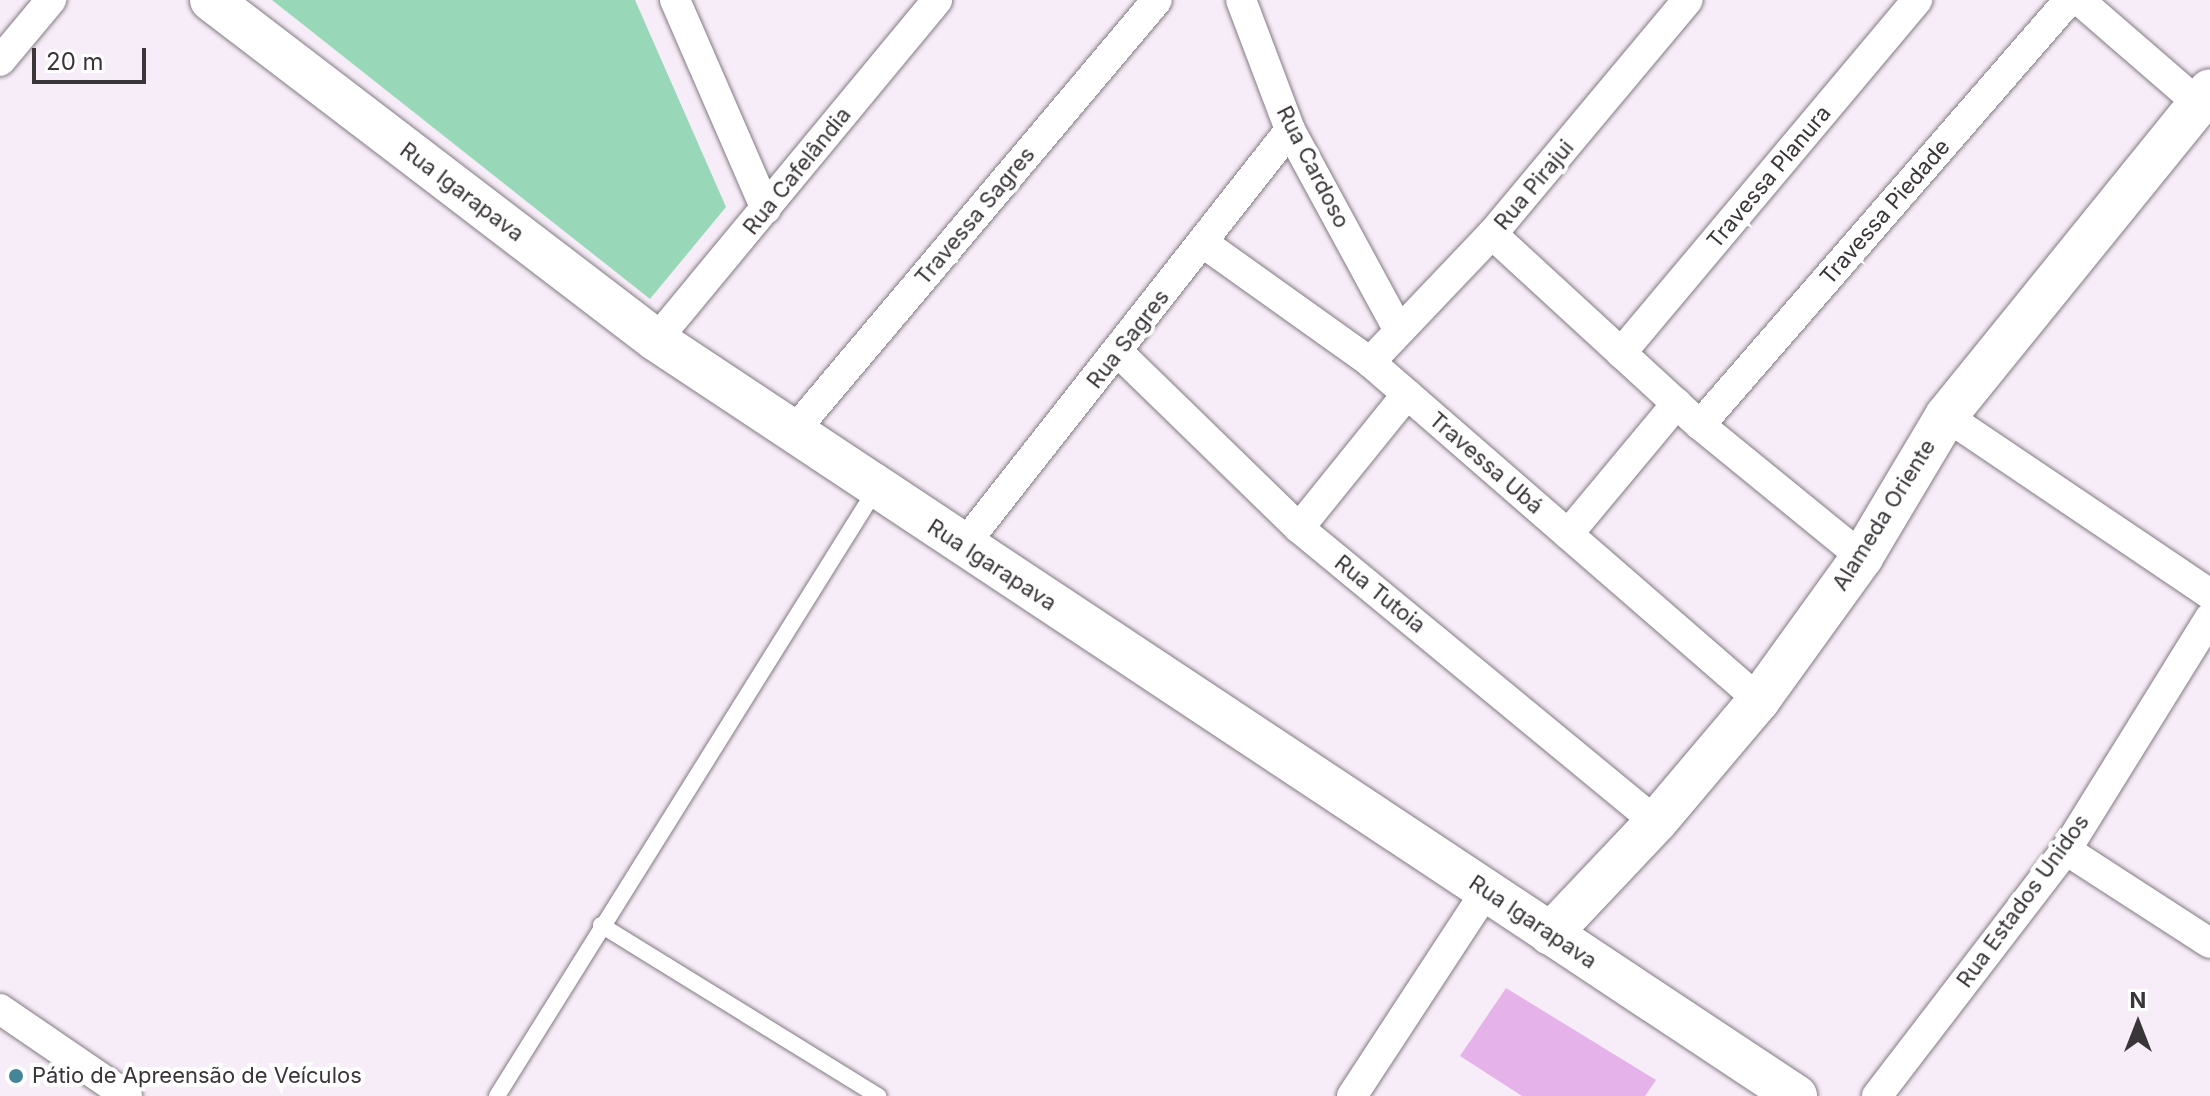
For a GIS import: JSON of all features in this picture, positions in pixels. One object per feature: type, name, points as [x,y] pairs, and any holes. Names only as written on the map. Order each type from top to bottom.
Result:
[{"type":"street","points":[[0,61],[51,0]]},
{"type":"street","name":"Rua Igarapava","points":[[211,0],[656,340],[876,489],[1796,1096]]},
{"type":"street","points":[[675,0],[766,209]]},
{"type":"street","name":"Rua Cafelândia","points":[[656,340],[937,0]]},
{"type":"street","name":"Travessa Sagres","points":[[794,431],[1157,0]]},
{"type":"street","name":"Rua Cardoso","points":[[1241,0],[1290,130],[1398,329]]},
{"type":"street","name":"Rua Pirajui","points":[[1370,362],[1398,329],[1492,234],[1688,0]]},
{"type":"street","name":"Travessa Planura","points":[[1621,353],[1917,0]]},
{"type":"street","name":"Travessa Piedade","points":[[1700,425],[2069,0]]},
{"type":"street","points":[[2079,0],[2204,96]]},
{"type":"street","name":"Alameda Oriente","points":[[1550,934],[1656,822],[1759,700],[1862,557],[1946,416],[2204,96]]},
{"type":"street","name":"Rua Sagres","points":[[963,546],[1290,130]]},
{"type":"street","points":[[1492,234],[1700,425],[1862,557]]},
{"type":"street","name":"Travessa Ubá","points":[[1202,242],[1370,362],[1759,700]]},
{"type":"street","name":"Rua Tutoia","points":[[1118,352],[1299,528],[1656,822]]},
{"type":"street","points":[[1299,528],[1407,394]]},
{"type":"street","points":[[1568,534],[1677,403]]},
{"type":"street","points":[[1946,416],[2210,594]]},
{"type":"street","name":"Rua Estados Unidos","points":[[1877,1096],[2066,850],[2210,618]]},
{"type":"street","points":[[2066,850],[2210,943]]},
{"type":"street","points":[[1352,1096],[1486,891]]},
{"type":"street","points":[[0,1009],[127,1096]]},
{"type":"lane","points":[[497,1096],[876,489]]},
{"type":"lane","points":[[601,925],[878,1096]]},
{"type":"green space","points":[[272,0],[635,0],[726,207],[650,299]]},
{"type":"building","points":[[1506,988],[1656,1080],[1645,1096],[1522,1096],[1460,1056]]},
{"type":"place","name":"Pátio de Apreensão de Veículos","points":[[16,1076]]}]
